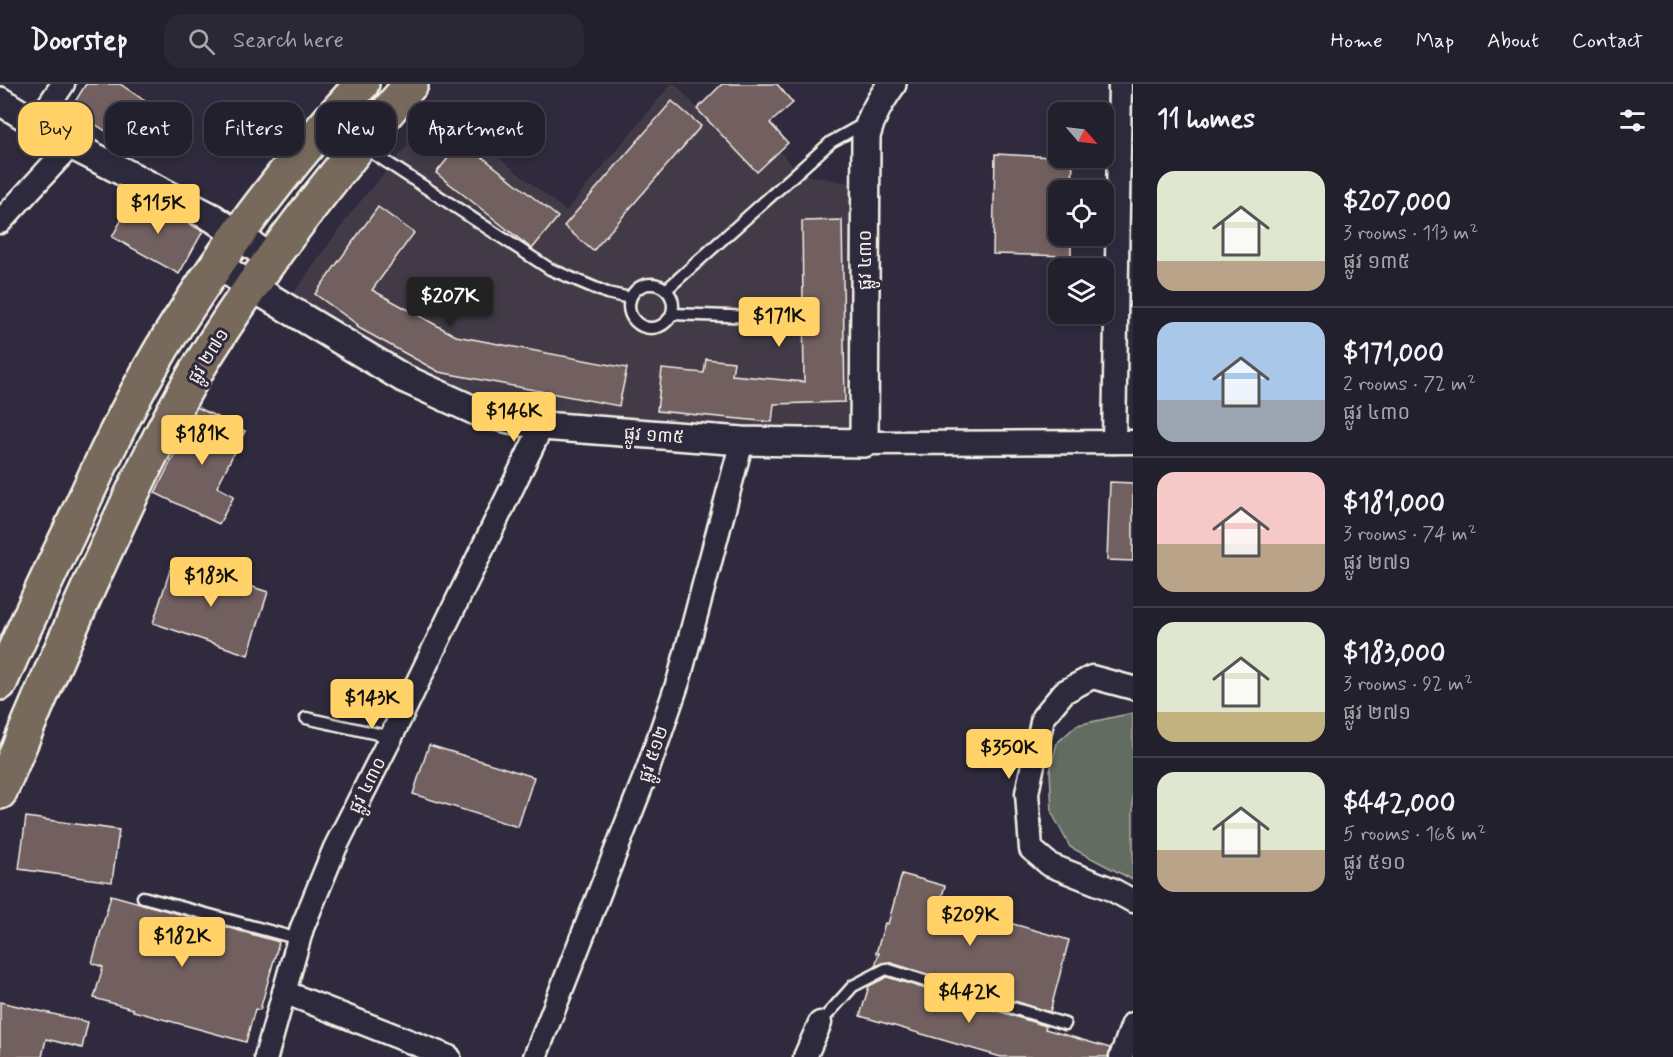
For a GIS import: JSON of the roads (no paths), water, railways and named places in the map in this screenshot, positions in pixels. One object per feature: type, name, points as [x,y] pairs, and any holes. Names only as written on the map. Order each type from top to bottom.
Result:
[{"type":"main road","points":[[345,102],[362,84]]},
{"type":"main road","name":"ផ្លូវ ២៧១","points":[[395,102],[411,84]]},
{"type":"main road","points":[[0,684],[113,436],[162,349],[217,264],[316,135]]},
{"type":"main road","name":"ផ្លូវ ២៧១","points":[[0,792],[47,677],[145,465],[197,370],[272,259],[350,156]]},
{"type":"street","points":[[51,102],[63,84]]},
{"type":"street","name":"ផ្លូវ ៤៣០","points":[[864,443],[866,136],[870,120],[892,84]]},
{"type":"street","points":[[1120,84],[1124,442]]},
{"type":"street","points":[[0,101],[18,112]]},
{"type":"street","points":[[0,222],[61,156]]},
{"type":"street","points":[[92,156],[213,218],[272,259]]},
{"type":"street","name":"ផ្លូវ ១៣៥","points":[[217,264],[403,378],[478,412],[542,426],[742,441],[1124,442]]},
{"type":"street","name":"ផ្លូវ ៤៣០","points":[[266,1057],[299,939],[335,848],[392,737],[542,426]]},
{"type":"street","name":"ផ្លូវ ៥១២","points":[[535,1057],[648,769],[679,679],[742,441]]},
{"type":"street","points":[[1133,688],[1092,677],[1064,692],[1043,717],[1027,793],[1031,849],[1050,865],[1133,901]]},
{"type":"street","points":[[284,992],[448,1057]]},
{"type":"street","points":[[805,1057],[820,1023]]},
{"type":"street","points":[[1121,1057],[1133,1024]]},
{"type":"lane","points":[[667,289],[831,142],[870,120]]},
{"type":"lane","points":[[377,156],[550,269],[607,293],[630,298]]},
{"type":"lane","points":[[653,283],[667,289],[672,298],[672,314],[666,322],[659,327],[644,327],[638,323],[630,313],[630,298],[638,287],[653,283]]},
{"type":"lane","points":[[672,314],[756,317]]},
{"type":"lane","points":[[306,718],[392,737]]},
{"type":"lane","points":[[142,897],[299,939]]},
{"type":"lane","points":[[820,1023],[853,986],[886,969],[1065,1024]]}]
